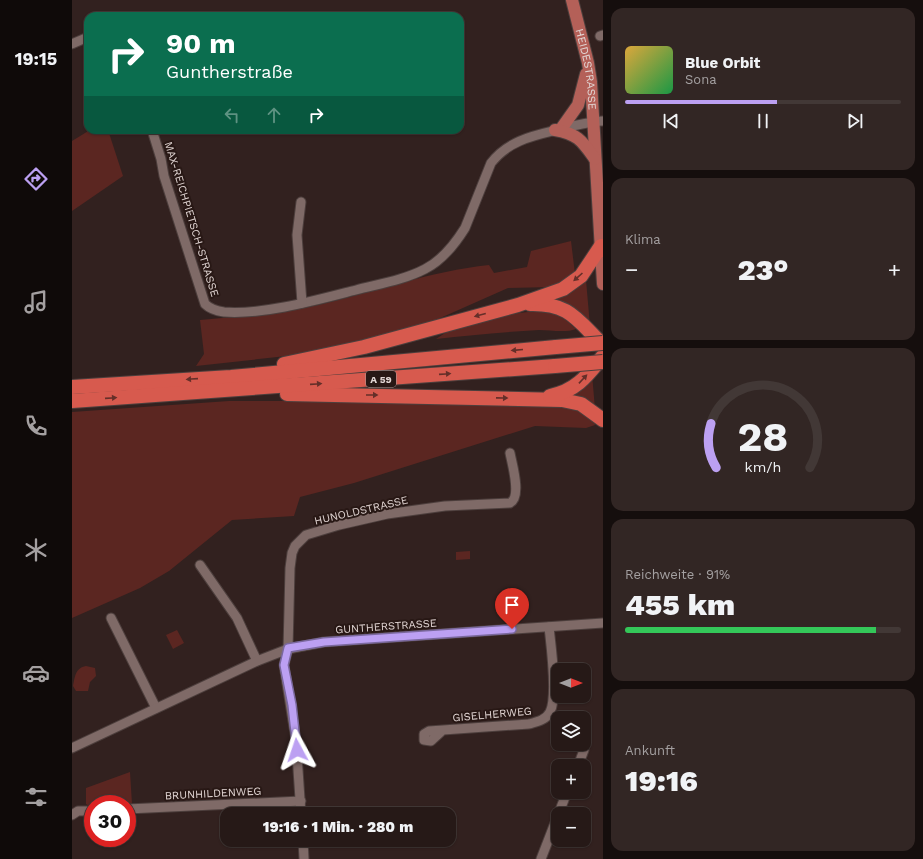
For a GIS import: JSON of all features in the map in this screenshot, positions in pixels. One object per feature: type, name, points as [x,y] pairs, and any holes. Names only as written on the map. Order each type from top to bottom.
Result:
[{"type":"highway","points":[[231,376],[364,347],[518,305],[563,289],[581,276],[602,248]]},
{"type":"highway","points":[[518,305],[547,304],[568,310],[603,344]]},
{"type":"highway","name":"A 59","points":[[72,387],[231,376],[556,346],[603,344]]},
{"type":"highway","points":[[536,398],[564,393],[577,385],[603,356]]},
{"type":"highway","name":"A 59","points":[[72,401],[603,362]]},
{"type":"highway","points":[[207,392],[536,398],[562,400],[581,404],[603,420]]},
{"type":"main road","name":"HEIDESTRASSE","points":[[572,0],[588,63],[598,121],[595,159],[602,248],[603,284]]},
{"type":"main road","points":[[588,63],[584,88],[578,105],[558,130],[567,132],[578,138],[595,159],[603,145]]},
{"type":"street","points":[[72,44],[84,39]]},
{"type":"street","name":"MAX-REICHPIETSCH-STRASSE","points":[[153,134],[161,159],[164,176],[205,304],[209,308],[216,310],[236,312],[302,303],[398,280],[426,269],[445,255],[465,228],[491,163],[498,155],[517,142],[558,130],[598,121]]},
{"type":"street","points":[[301,202],[297,235],[302,303]]},
{"type":"street","name":"HUNOLDSTRASSE","points":[[288,648],[290,568],[292,552],[300,540],[306,535],[322,530],[387,514],[445,506],[510,503],[515,499],[515,479],[510,453]]},
{"type":"street","points":[[200,565],[237,618],[257,661]]},
{"type":"street","points":[[111,618],[156,708]]},
{"type":"street","name":"GUNTHERSTRASSE","points":[[72,748],[257,661],[288,648],[324,642],[603,623]]},
{"type":"street","name":"GISELHERWEG","points":[[443,730],[529,724],[541,721],[546,717],[550,713],[553,699],[549,627]]},
{"type":"street","points":[[288,648],[284,665],[296,740],[301,807]]},
{"type":"street","points":[[540,859],[564,799]]},
{"type":"street","name":"BRUNHILDENWEG","points":[[136,809],[301,801]]},
{"type":"street","points":[[72,815],[78,811],[84,811]]},
{"type":"street","points":[[303,847],[304,859]]},
{"type":"shaded area","points":[[84,134],[109,134],[123,176],[72,211],[72,141]]},
{"type":"shaded area","points":[[571,241],[575,274],[554,287],[508,288],[429,323],[314,353],[196,366],[204,354],[200,320],[289,311],[339,300],[424,277],[467,268],[489,265],[494,273],[527,267],[531,251]]},
{"type":"shaded area","points":[[586,280],[590,326],[551,300]]},
{"type":"shaded area","points":[[537,311],[561,315],[576,329],[563,331],[539,330],[436,339],[454,327],[484,317]]},
{"type":"shaded area","points":[[592,374],[595,409],[572,397],[573,392]]},
{"type":"shaded area","points":[[229,401],[327,401],[568,406],[594,418],[595,425],[586,428],[535,426],[354,483],[300,497],[294,516],[232,520],[169,571],[140,588],[72,618],[72,412]]},
{"type":"shaded area","points":[[470,551],[470,559],[456,560],[456,552]]},
{"type":"shaded area","points":[[177,630],[184,643],[173,649],[166,635]]},
{"type":"shaded area","points":[[86,666],[95,668],[96,676],[90,682],[88,691],[76,691],[73,686],[76,673],[82,667]]},
{"type":"shaded area","points":[[130,772],[131,795],[86,795],[86,788]]},
{"type":"route","points":[[297,750],[292,705],[284,665],[288,648],[324,642],[512,629]]}]
